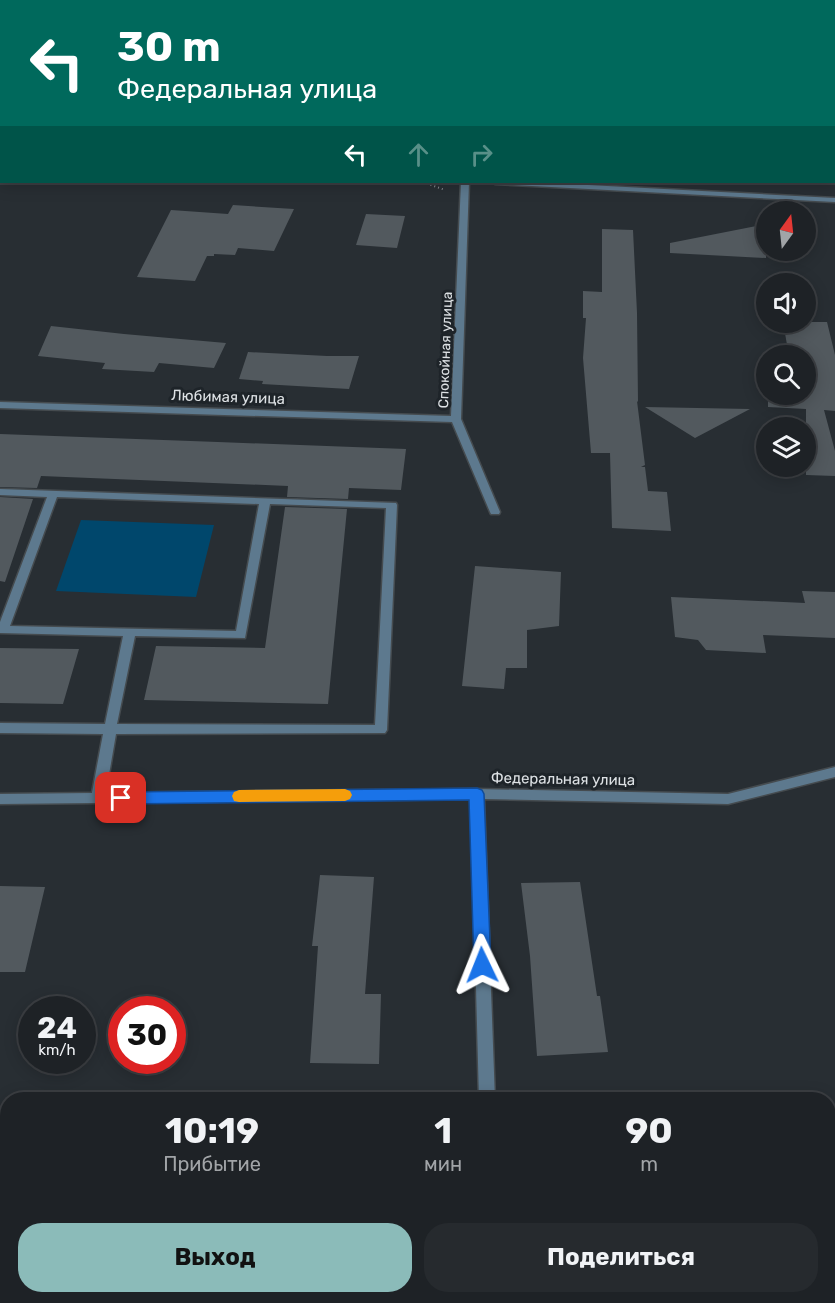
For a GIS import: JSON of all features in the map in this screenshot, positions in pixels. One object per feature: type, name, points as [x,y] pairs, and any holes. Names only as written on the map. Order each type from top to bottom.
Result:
[{"type":"street","name":"Спокойная улица","points":[[465,183],[456,419],[495,512]]},
{"type":"street","points":[[514,183],[835,200]]},
{"type":"street","name":"Любимая улица","points":[[0,405],[456,419]]},
{"type":"street","points":[[0,492],[392,506],[381,730],[0,728]]},
{"type":"street","points":[[53,494],[3,630],[241,635],[265,502]]},
{"type":"street","points":[[98,798],[130,632]]},
{"type":"street","name":"Федеральная улица","points":[[0,799],[477,794],[728,799],[835,772]]},
{"type":"street","points":[[477,794],[487,1092]]},
{"type":"shaded area","points":[[81,520],[214,525],[196,597],[56,591]]},
{"type":"building","points":[[233,205],[294,209],[274,251],[238,248],[235,255],[207,256],[195,281],[137,277],[171,210],[228,214]]},
{"type":"building","points":[[366,214],[405,216],[397,248],[356,245]]},
{"type":"building","points":[[756,226],[756,257],[670,253],[670,243]]},
{"type":"building","points":[[602,229],[633,230],[637,313],[637,401],[645,465],[641,467],[645,467],[648,491],[667,492],[671,531],[612,528],[610,453],[591,453],[583,358],[586,318],[583,318],[583,291],[602,292]]},
{"type":"building","points":[[816,322],[827,322],[835,355],[835,411],[824,410],[835,451],[835,476],[816,475],[816,417],[806,417],[806,409],[768,407],[768,405],[816,405],[816,345],[787,345],[785,333],[816,333]]},
{"type":"building","points":[[51,326],[226,343],[214,368],[159,363],[154,372],[102,369],[105,363],[38,356]]},
{"type":"building","points":[[248,352],[359,356],[349,389],[262,384],[263,381],[239,379]]},
{"type":"building","points":[[645,407],[750,409],[695,438]]},
{"type":"building","points":[[0,434],[406,449],[401,490],[349,488],[348,499],[287,497],[288,486],[41,476],[37,488],[0,487]]},
{"type":"building","points":[[0,497],[33,499],[5,582],[0,581]]},
{"type":"building","points":[[285,507],[347,509],[328,704],[144,700],[156,646],[265,648]]},
{"type":"building","points":[[475,566],[561,572],[559,626],[527,630],[527,668],[506,668],[504,689],[462,686]]},
{"type":"building","points":[[802,591],[835,592],[835,638],[763,635],[766,653],[706,650],[698,640],[675,637],[671,597],[805,603]]},
{"type":"building","points":[[0,648],[79,649],[63,704],[0,703]]},
{"type":"building","points":[[320,875],[374,877],[365,994],[381,994],[379,1064],[310,1063],[318,946],[312,946]]},
{"type":"building","points":[[580,882],[608,1052],[537,1056],[530,956],[521,883]]},
{"type":"building","points":[[0,886],[45,887],[25,972],[0,972]]},
{"type":"slow traffic","points":[[239,796],[345,795]]},
{"type":"route","points":[[121,798],[477,794],[482,965]]}]
